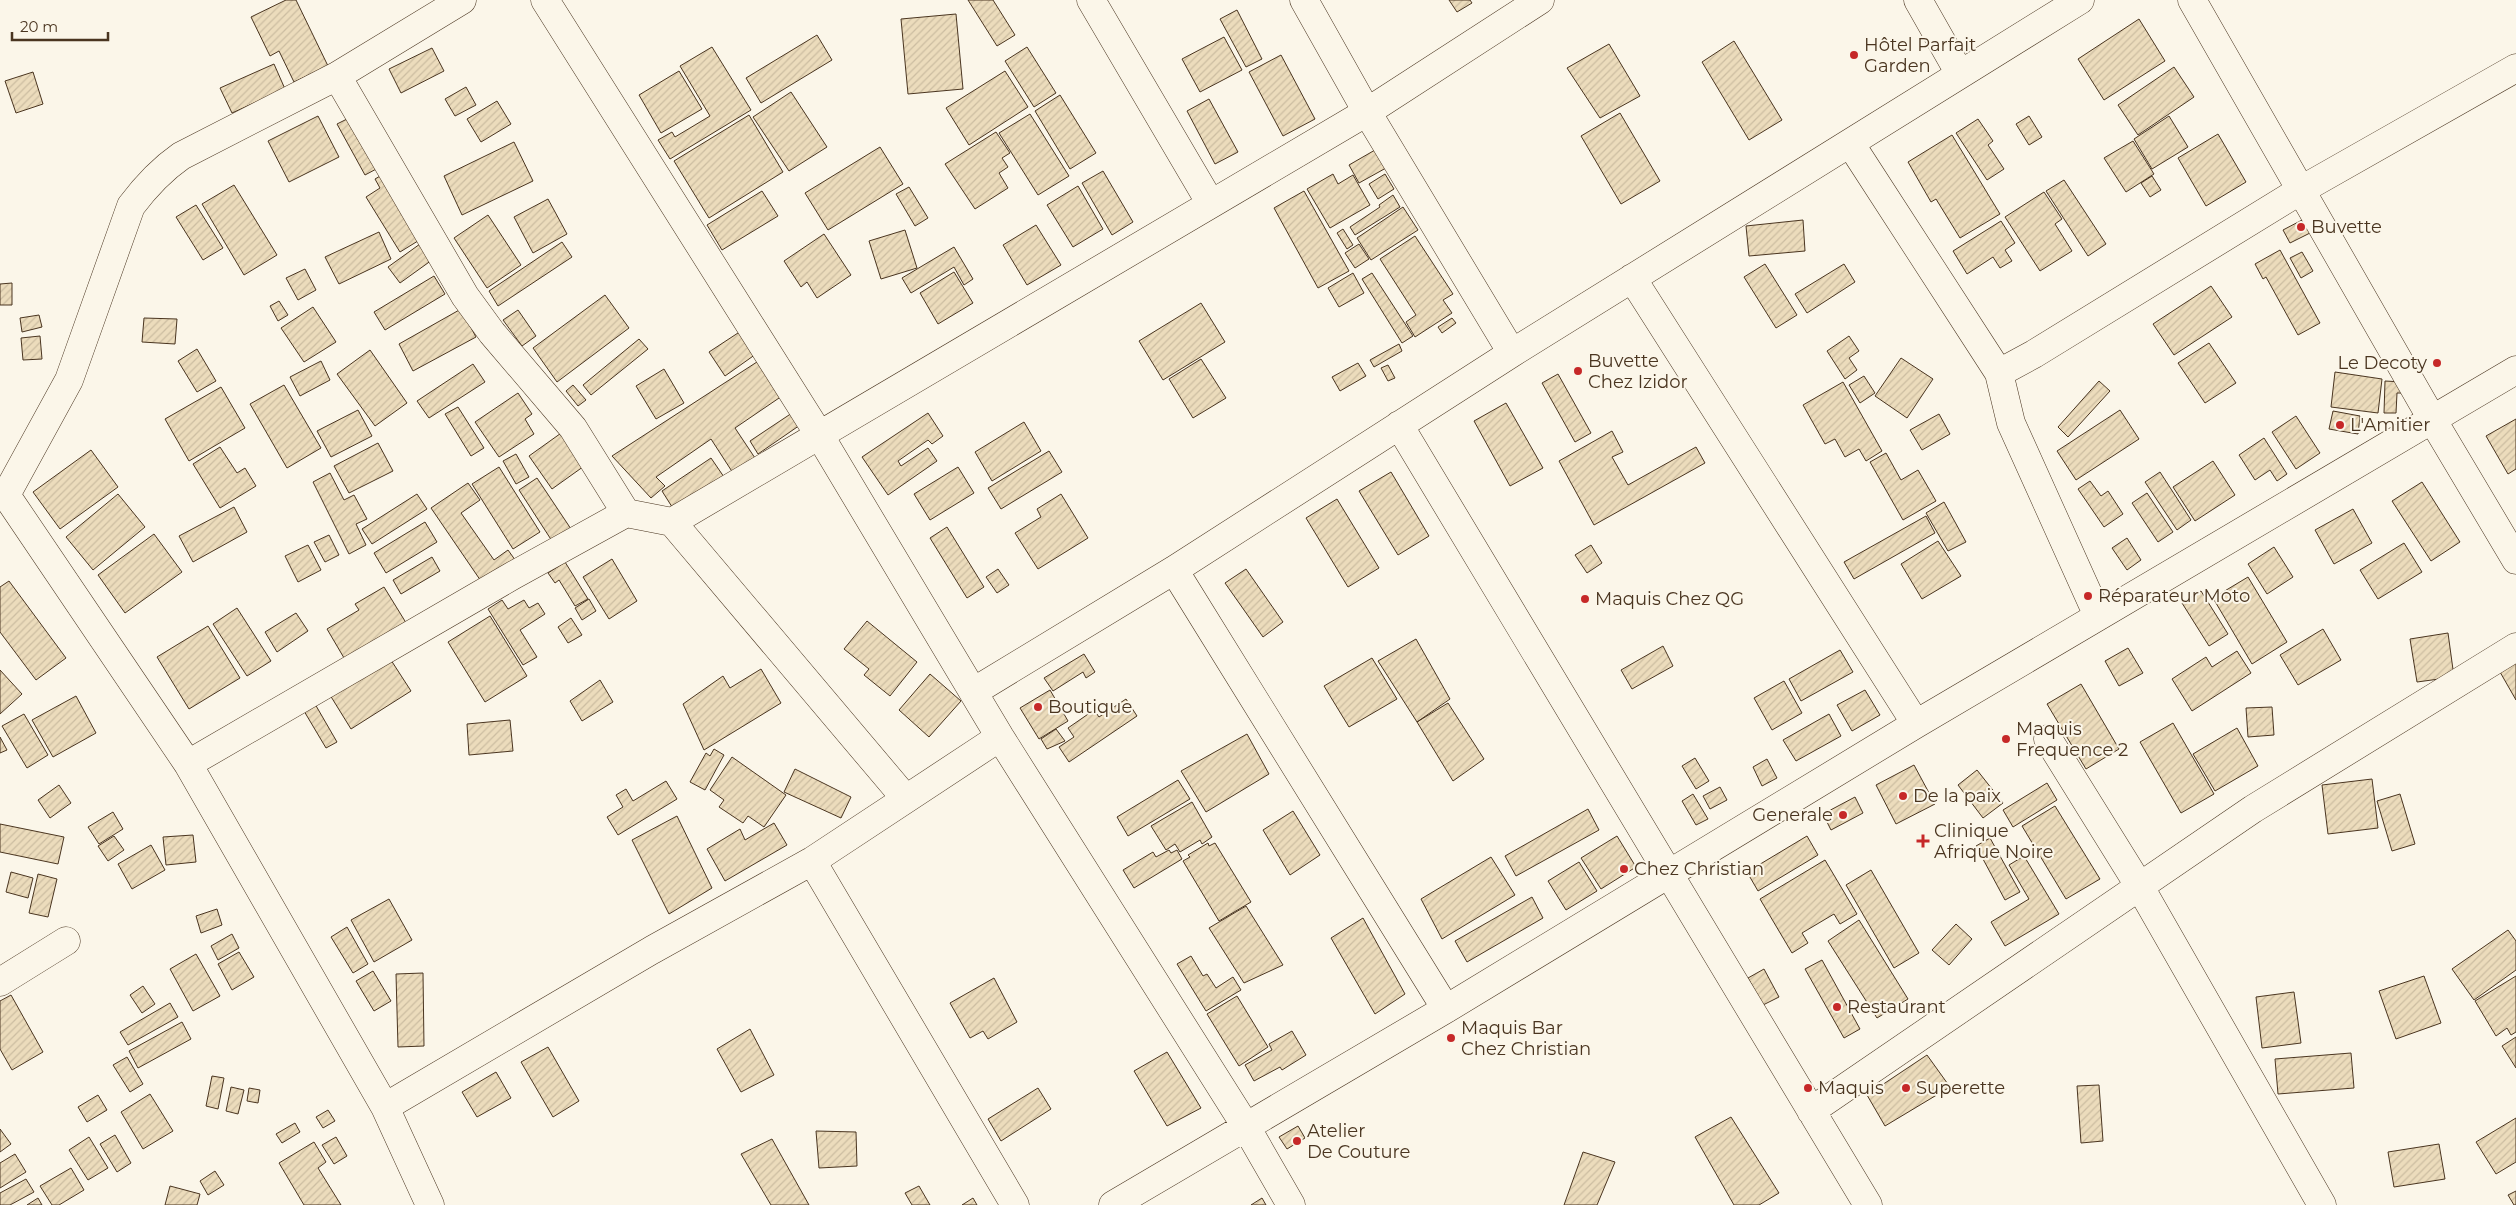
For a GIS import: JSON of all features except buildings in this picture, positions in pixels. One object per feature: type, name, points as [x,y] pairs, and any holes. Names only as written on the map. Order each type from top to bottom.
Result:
[{"type":"street","points":[[430,1205],[385,1108],[188,764],[3,492],[69,380],[131,206],[146,186],[163,169],[181,156],[337,76],[462,0]]},
{"type":"street","points":[[545,0],[820,436],[1000,737],[1245,1125],[1291,1205]]},
{"type":"street","points":[[1091,0],[1212,204]]},
{"type":"street","points":[[1304,0],[1367,112],[1512,353]]},
{"type":"street","points":[[672,522],[1367,112],[1540,0]]},
{"type":"street","points":[[1918,0],[1960,74]]},
{"type":"street","points":[[973,692],[1174,570],[1512,353],[2080,0]]},
{"type":"street","points":[[2192,0],[2432,419],[2516,560]]},
{"type":"street","points":[[1999,373],[2301,190],[2516,68]]},
{"type":"street","points":[[337,76],[466,296],[492,333],[573,428],[626,514]]},
{"type":"street","points":[[1850,142],[1999,373],[2011,423],[2098,616]]},
{"type":"street","points":[[1632,278],[1916,724]]},
{"type":"street","points":[[1113,1205],[1245,1125],[1446,1008],[1916,724],[2516,370]]},
{"type":"street","points":[[1400,425],[1868,1205]]},
{"type":"street","points":[[188,764],[512,576],[626,514],[672,522],[906,799]]},
{"type":"street","points":[[1174,570],[1446,1008]]},
{"type":"street","points":[[1812,1112],[2253,809],[2516,647]]},
{"type":"street","points":[[385,1108],[652,950],[812,861],[1000,737]]},
{"type":"street","points":[[2048,739],[2140,887],[2322,1205]]},
{"type":"street","points":[[812,861],[1015,1205]]},
{"type":"street","points":[[0,982],[66,941]]},
{"type":"place","name":"Hôtel Parfait Garden","points":[[1854,55]]},
{"type":"place","name":"Buvette","points":[[2301,227]]},
{"type":"place","name":"Le Decoty","points":[[2437,363]]},
{"type":"place","name":"Buvette Chez Izidor","points":[[1578,371]]},
{"type":"place","name":"L'Amitier","points":[[2340,425]]},
{"type":"place","name":"Réparateur Moto","points":[[2088,596]]},
{"type":"place","name":"Maquis Chez QG","points":[[1585,599]]},
{"type":"place","name":"Boutique","points":[[1038,707]]},
{"type":"place","name":"Maquis Frequence 2","points":[[2006,739]]},
{"type":"place","name":"De la paix","points":[[1903,796]]},
{"type":"place","name":"Generale","points":[[1843,815]]},
{"type":"place","name":"Clinique Afrique Noire","points":[[1923,841]]},
{"type":"place","name":"Chez Christian","points":[[1624,869]]},
{"type":"place","name":"Restaurant","points":[[1837,1007]]},
{"type":"place","name":"Maquis Bar Chez Christian","points":[[1451,1038]]},
{"type":"place","name":"Maquis","points":[[1808,1088]]},
{"type":"place","name":"Superette","points":[[1906,1088]]},
{"type":"place","name":"Atelier De Couture","points":[[1297,1141]]}]
